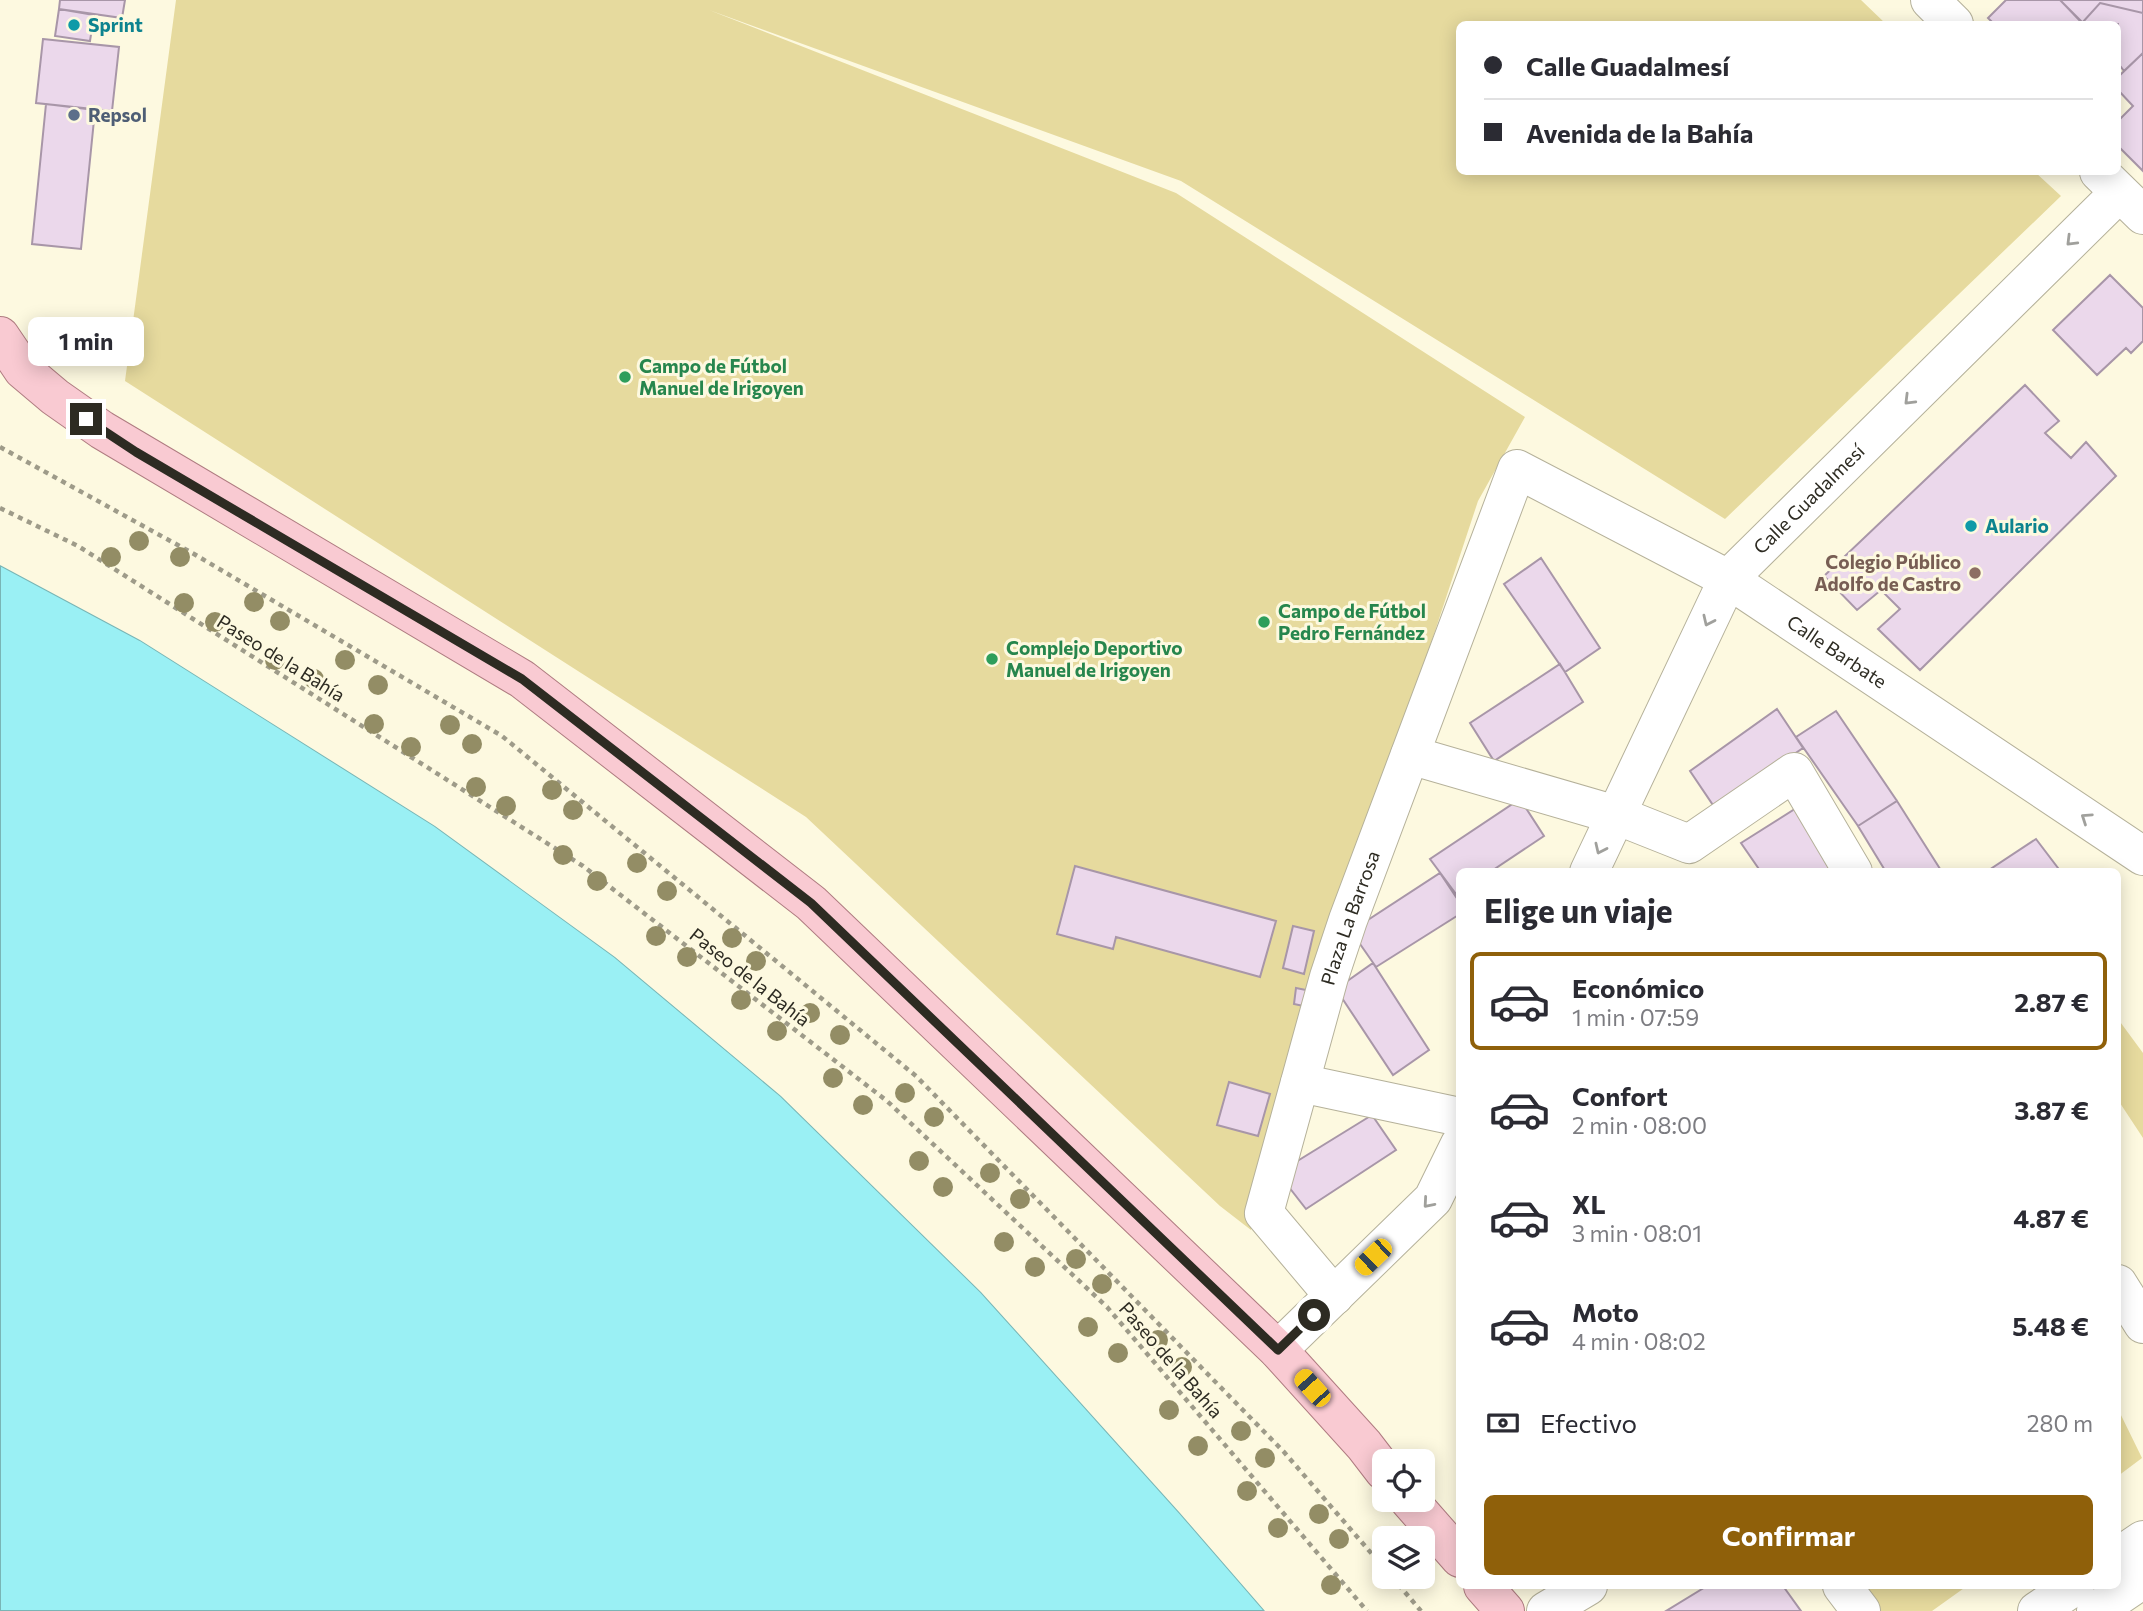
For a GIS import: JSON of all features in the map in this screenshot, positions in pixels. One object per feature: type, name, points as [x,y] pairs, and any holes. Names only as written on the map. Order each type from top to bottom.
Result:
[{"type":"main road","points":[[0,336],[23,370],[55,397],[102,430],[522,679],[811,903],[1278,1350],[1372,1455]]},
{"type":"main road","points":[[0,384],[102,430]]},
{"type":"main road","points":[[1420,1512],[1456,1553]]},
{"type":"main road","points":[[1486,1589],[1505,1611]]},
{"type":"street","points":[[1930,0],[1951,21]]},
{"type":"street","name":"Calle Guadalmesí","points":[[1591,868],[1728,579],[2120,193]]},
{"type":"street","name":"Calle Barbate","points":[[1517,469],[1728,579],[2143,856]]},
{"type":"street","name":"Plaza La Barrosa","points":[[1334,1296],[1264,1213],[1344,931],[1517,469]]},
{"type":"street","points":[[1410,755],[1616,815],[1689,844],[1794,772],[1851,868]]},
{"type":"street","points":[[1300,1083],[1456,1116]]},
{"type":"street","points":[[1278,1350],[1433,1199],[1456,1152]]},
{"type":"street","points":[[2121,1289],[2143,1324]]},
{"type":"street","points":[[2121,1555],[2143,1540]]},
{"type":"street","points":[[2096,1611],[2143,1579]]},
{"type":"street","points":[[1546,1611],[1583,1589]]},
{"type":"street","points":[[1844,1589],[1861,1611]]},
{"type":"street","points":[[2038,1611],[2071,1589]]},
{"type":"path","points":[[0,447],[194,555],[502,736],[916,1076],[1284,1452],[1372,1554]]},
{"type":"path","name":"Paseo de la Bahía","points":[[0,508],[78,546],[583,866],[887,1101],[1107,1307],[1367,1611]]},
{"type":"path","points":[[1402,1589],[1421,1611]]},
{"type":"shaded area","name":"Complejo Deportivo Manuel de Irigoyen","points":[[176,0],[1861,0],[1883,21],[1456,21],[1456,175],[2038,175],[2061,196],[1725,519],[1181,181],[709,10],[1176,193],[1525,417],[1478,501],[1317,988],[1267,1161],[1251,1230],[1220,1206],[806,817],[125,381]]},
{"type":"shaded area","points":[[2121,1023],[2143,1053],[2143,1138],[2121,1105]]},
{"type":"shaded area","points":[[2121,1415],[2142,1458],[2121,1474]]},
{"type":"shaded area","points":[[1860,1589],[1963,1589],[1932,1611],[1874,1611]]},
{"type":"water","points":[[0,565],[140,640],[435,826],[615,957],[781,1096],[981,1292],[1265,1611],[0,1611]]},
{"type":"pier","points":[[0,561],[142,637],[437,823],[617,955],[783,1094],[983,1289],[1183,1510],[1269,1611],[1265,1611],[981,1292],[781,1096],[615,957],[435,826],[140,640],[0,565]]},
{"type":"building","name":"Sprint","points":[[60,0],[125,0],[122,18],[59,9]]},
{"type":"building","points":[[2006,0],[2060,0],[2081,21],[1991,21],[1988,18]]},
{"type":"building","points":[[2060,0],[2143,0],[2143,13],[2100,3],[2084,21],[2080,21]]},
{"type":"building","points":[[2100,3],[2143,13],[2143,53],[2124,71],[2121,67],[2121,21],[2084,21]]},
{"type":"building","name":"Sprint","points":[[59,9],[94,15],[90,41],[55,36]]},
{"type":"building","name":"Sprint","points":[[43,39],[119,47],[112,111],[36,103]]},
{"type":"building","points":[[2143,53],[2143,171],[2121,149],[2121,118],[2133,106],[2121,93],[2121,74]]},
{"type":"building","points":[[46,104],[95,110],[81,249],[32,244]]},
{"type":"building","points":[[2110,275],[2143,308],[2143,341],[2131,353],[2126,348],[2097,375],[2053,330]]},
{"type":"building","name":"Aulario","points":[[2025,385],[2059,421],[2045,433],[2071,458],[2086,442],[2116,476],[1920,670],[1878,629],[1900,609],[1881,590],[1857,610],[1824,576]]},
{"type":"building","points":[[1541,558],[1600,648],[1565,672],[1504,584]]},
{"type":"building","points":[[1560,664],[1583,702],[1494,761],[1470,723]]},
{"type":"building","points":[[1777,709],[1803,748],[1715,808],[1690,771]]},
{"type":"building","points":[[1836,711],[1897,801],[1858,826],[1796,737]]},
{"type":"building","points":[[1520,799],[1544,836],[1496,868],[1456,868],[1456,894],[1430,859]]},
{"type":"building","points":[[1897,801],[1939,868],[1884,868],[1858,826]]},
{"type":"building","points":[[1806,802],[1846,868],[1758,868],[1741,843]]},
{"type":"building","points":[[2036,839],[2058,868],[1992,868]]},
{"type":"building","points":[[1075,866],[1276,921],[1260,977],[1116,937],[1113,949],[1057,934]]},
{"type":"building","points":[[1440,873],[1456,897],[1456,917],[1376,967],[1351,931]]},
{"type":"building","points":[[1293,926],[1314,931],[1304,974],[1283,968]]},
{"type":"building","points":[[1373,963],[1429,1050],[1393,1075],[1336,989]]},
{"type":"building","points":[[1296,988],[1311,991],[1308,1007],[1294,1004]]},
{"type":"building","points":[[1229,1082],[1270,1094],[1258,1136],[1217,1125]]},
{"type":"building","points":[[1372,1115],[1396,1150],[1306,1209],[1278,1173]]},
{"type":"building","points":[[1702,1589],[1785,1589],[1801,1611],[1666,1611]]},
{"type":"place","name":"Sprint","points":[[74,25]]},
{"type":"place","name":"Repsol","points":[[74,115]]},
{"type":"place","name":"Campo de Fútbol Manuel de Irigoyen","points":[[625,377]]},
{"type":"place","name":"Aulario","points":[[1971,526]]},
{"type":"place","name":"Colegio Público Adolfo de Castro","points":[[1975,573]]},
{"type":"place","name":"Campo de Fútbol Pedro Fernández","points":[[1264,622]]},
{"type":"place","name":"Complejo Deportivo Manuel de Irigoyen","points":[[992,659]]},
{"type":"route","points":[[86,419],[136,452],[522,679],[811,903],[1278,1350],[1314,1315]]}]
